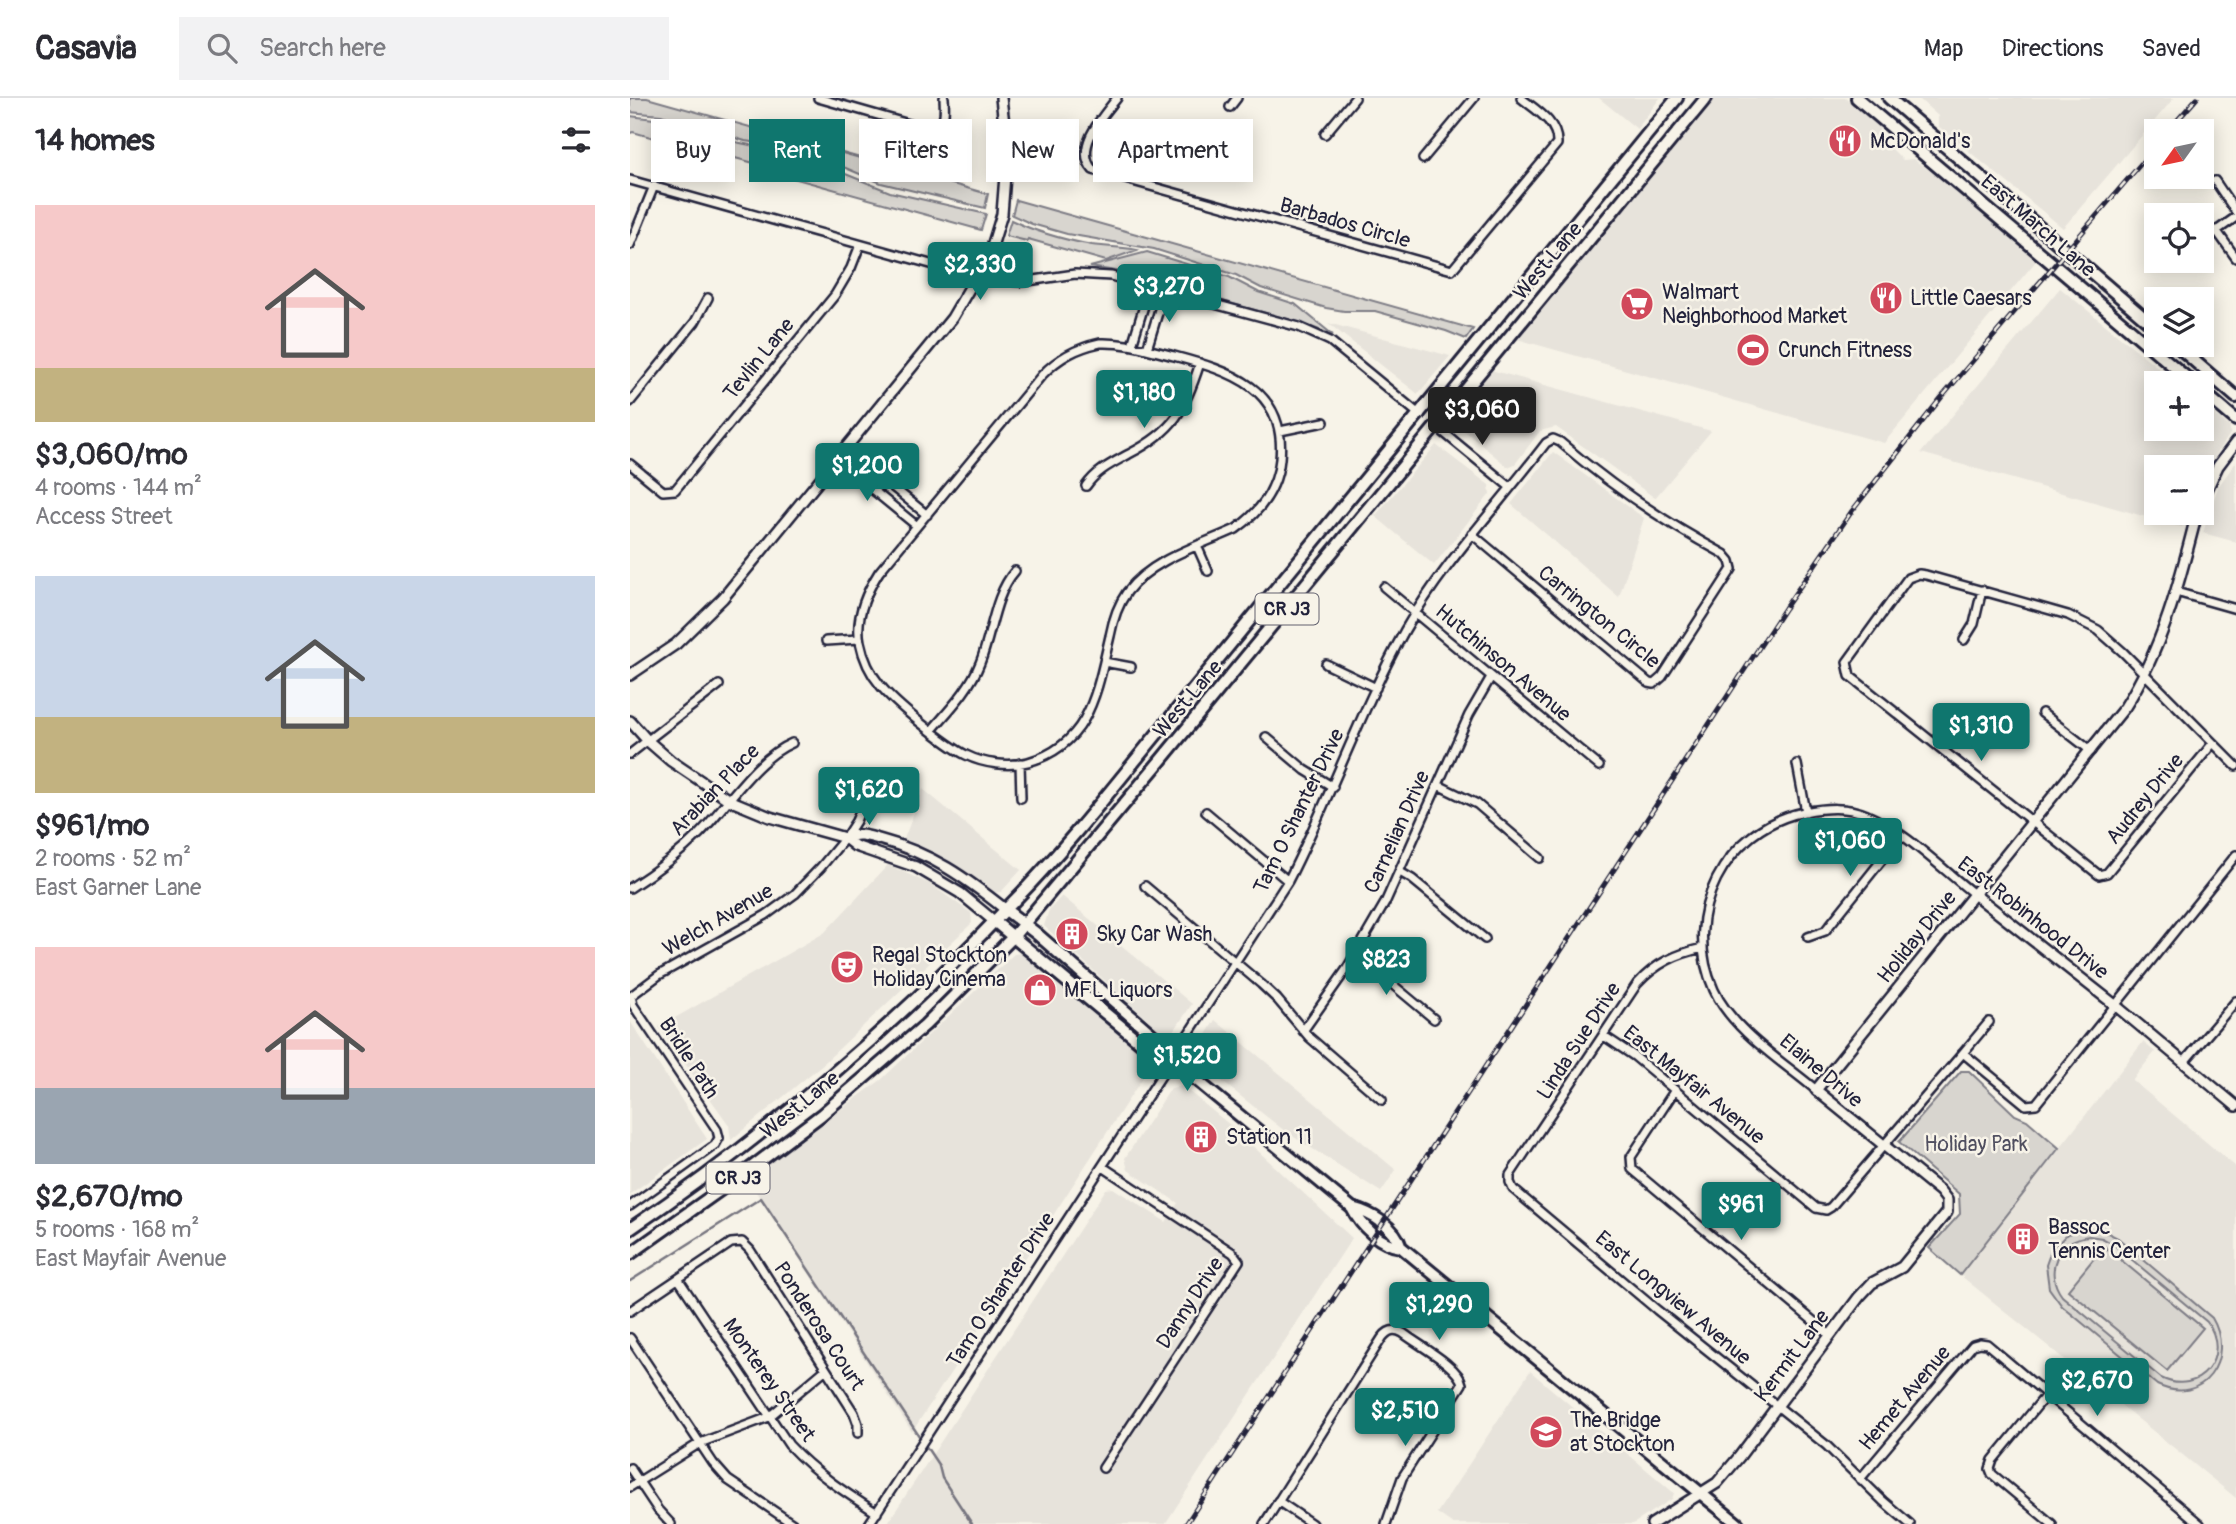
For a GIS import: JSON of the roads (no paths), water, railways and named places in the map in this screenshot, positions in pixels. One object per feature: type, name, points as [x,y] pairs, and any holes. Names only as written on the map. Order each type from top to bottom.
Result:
[{"type":"main road","name":"West Lane","points":[[630,1229],[685,1192],[770,1127],[926,988],[1006,910],[1067,843],[1677,98]]},
{"type":"main road","name":"West Lane","points":[[630,1254],[821,1115],[925,1025],[1012,938],[1437,427],[1706,98]]},
{"type":"main road","name":"East March Lane","points":[[1857,98],[2179,371]]},
{"type":"main road","name":"East March Lane","points":[[1889,98],[2144,318]]},
{"type":"main road","points":[[2190,357],[2236,397]]},
{"type":"main road","points":[[2214,401],[2236,420]]},
{"type":"main road","points":[[1006,910],[1163,1044],[1172,1060]]},
{"type":"main road","points":[[993,921],[1152,1052],[1172,1060],[1352,1208],[1360,1223],[1390,1246],[1401,1247],[1738,1524]]},
{"type":"street","points":[[818,98],[842,101],[930,130],[938,128],[943,122],[944,98]]},
{"type":"street","points":[[630,675],[682,639],[723,597],[943,330],[977,277],[997,234],[1005,193],[1007,150],[1001,98]]},
{"type":"street","name":"Barbados Circle","points":[[1117,98],[1089,140],[1087,164],[1093,170],[1452,270],[1557,144],[1558,136],[1554,127],[1521,98]]},
{"type":"street","points":[[1230,107],[1237,98]]},
{"type":"street","points":[[1325,134],[1354,98]]},
{"type":"street","points":[[1423,159],[1474,98]]},
{"type":"street","points":[[630,180],[977,277],[1021,282],[1089,274],[1111,276],[1299,327],[1321,336],[1420,415]]},
{"type":"street","points":[[2215,181],[2236,214],[2216,230],[2236,258]]},
{"type":"street","points":[[630,245],[654,186]]},
{"type":"street","name":"Tevlin Lane","points":[[630,464],[663,491],[675,490],[835,295],[851,268],[860,245]]},
{"type":"street","points":[[1132,345],[1150,286]]},
{"type":"street","points":[[1147,349],[1165,290]]},
{"type":"street","points":[[630,402],[695,322],[708,298]]},
{"type":"street","points":[[1100,343],[1147,349],[1224,370],[1250,385],[1270,408],[1280,431],[1279,471],[1265,503],[1236,529],[1153,567],[1129,589],[1115,615],[1090,712],[1076,732],[1054,751],[1010,765],[966,755],[889,696],[878,683],[865,659],[859,639],[862,608],[872,583],[1042,375],[1058,360],[1079,348],[1100,343]]},
{"type":"street","points":[[1086,486],[1103,468],[1144,447],[1169,428],[1186,404],[1200,363]]},
{"type":"street","points":[[1280,431],[1324,422]]},
{"type":"street","points":[[1437,427],[1510,488]]},
{"type":"street","name":"Tam O Shanter Drive","points":[[869,1524],[1288,881],[1376,688],[1416,613],[1472,534],[1546,443],[1557,440]]},
{"type":"street","name":"Carrington Circle","points":[[1472,534],[1646,682],[1654,684],[1662,677],[1730,573],[1730,561],[1724,554],[1638,502],[1557,440]]},
{"type":"street","points":[[2214,474],[2236,442]]},
{"type":"street","points":[[845,447],[927,515]]},
{"type":"street","points":[[835,459],[917,526]]},
{"type":"street","name":"Holiday Drive","points":[[1816,1090],[2125,707],[2156,650],[2176,592],[2194,525]]},
{"type":"street","points":[[1197,546],[1208,571]]},
{"type":"street","points":[[932,730],[973,679],[981,662],[1005,584],[1015,571]]},
{"type":"street","points":[[2032,822],[1850,676],[1846,667],[1848,658],[1910,576],[1926,575],[1982,590],[2068,615],[2088,624],[2109,638],[2236,766]]},
{"type":"street","name":"Hutchinson Avenue","points":[[1384,587],[1599,766]]},
{"type":"street","points":[[1964,640],[1974,624],[1982,590]]},
{"type":"street","points":[[2176,592],[2236,609]]},
{"type":"street","points":[[826,641],[859,639]]},
{"type":"street","points":[[1104,662],[1131,667]]},
{"type":"street","points":[[1326,664],[1376,688]]},
{"type":"street","name":"Carnelian Drive","points":[[1303,1031],[1356,954],[1400,872],[1469,715],[1491,677]]},
{"type":"street","points":[[630,754],[719,685]]},
{"type":"street","points":[[2042,713],[2091,751]]},
{"type":"street","points":[[630,721],[648,741],[690,775],[729,800],[770,817],[845,838],[855,846],[916,867],[960,893],[993,921]]},
{"type":"street","points":[[1266,737],[1305,770],[1333,787]]},
{"type":"street","name":"Arabian Place","points":[[630,888],[680,852],[771,756],[792,743]]},
{"type":"street","name":"Audrey Drive","points":[[2032,822],[2095,874],[2103,875],[2213,743]]},
{"type":"street","points":[[1020,763],[1021,798]]},
{"type":"street","points":[[1797,764],[1806,812]]},
{"type":"street","points":[[1438,785],[1478,804],[1540,858]]},
{"type":"street","name":"Welch Avenue","points":[[631,996],[659,975],[780,905],[808,881],[845,838],[864,801]]},
{"type":"street","name":"East Robinhood Drive","points":[[1703,948],[1705,908],[1712,885],[1724,864],[1742,844],[1761,829],[1790,815],[1829,808],[1866,814],[1901,835],[2115,1004],[2236,1106]]},
{"type":"street","points":[[1206,812],[1288,881]]},
{"type":"street","points":[[845,838],[857,833],[907,846],[968,880],[1006,910]]},
{"type":"street","points":[[1808,937],[1825,932],[1901,835]]},
{"type":"street","points":[[1963,1053],[2030,1106],[2038,1102],[2236,855]]},
{"type":"street","points":[[1400,872],[1412,878],[1485,939]]},
{"type":"street","points":[[1145,886],[1277,999],[1303,1031],[1382,1100]]},
{"type":"street","name":"Linda Sue Drive","points":[[1510,1182],[1510,1175],[1637,984],[1651,970],[1675,956],[1703,948]]},
{"type":"street","name":"Elaine Drive","points":[[1703,948],[1709,978],[1726,1010],[1742,1027],[1940,1191],[1947,1200]]},
{"type":"street","points":[[1356,954],[1434,1019]]},
{"type":"street","name":"Bridle Path","points":[[630,1206],[715,1145],[719,1138],[715,1127],[633,1005],[631,996]]},
{"type":"street","points":[[2184,1062],[2236,1001]]},
{"type":"street","points":[[1883,1145],[1989,1022]]},
{"type":"street","name":"East Mayfair Avenue","points":[[1604,1036],[1822,1210],[1831,1207],[1883,1145]]},
{"type":"street","points":[[1675,1090],[1631,1157],[1632,1169],[1830,1335]]},
{"type":"street","name":"Danny Drive","points":[[1102,1167],[1233,1253],[1239,1261],[1104,1468]]},
{"type":"street","name":"East Longview Avenue","points":[[1510,1182],[1513,1189],[1826,1445],[1910,1524]]},
{"type":"street","name":"Kermit Lane","points":[[1652,1524],[1717,1483],[1865,1289],[1907,1261],[1947,1212],[1947,1200]]},
{"type":"street","name":"Ponderosa Court","points":[[678,1280],[731,1243],[742,1242],[750,1250],[854,1413],[858,1433]]},
{"type":"street","points":[[630,1311],[678,1280]]},
{"type":"street","name":"Monterey Street","points":[[678,1280],[769,1418],[803,1460],[877,1513]]},
{"type":"street","points":[[1264,1524],[1382,1338],[1394,1330],[1403,1333],[1451,1367],[1461,1380],[1457,1394],[1402,1478],[1386,1524]]},
{"type":"street","points":[[630,1338],[713,1463],[728,1480],[793,1524]]},
{"type":"street","name":"Hemet Avenue","points":[[1860,1479],[1973,1345],[1987,1345],[2047,1394]]},
{"type":"street","points":[[630,1487],[699,1443],[769,1418],[826,1369]]},
{"type":"street","points":[[2052,1524],[1992,1474],[1990,1469],[1993,1460],[2047,1394],[2200,1524]]},
{"type":"street","points":[[630,1468],[671,1524]]},
{"type":"street","points":[[1278,1501],[1312,1524]]},
{"type":"waterway","points":[[630,1281],[761,1198],[939,1466],[942,1478],[972,1524]]},
{"type":"railway","points":[[2179,119],[2197,98]]},
{"type":"railway","points":[[1186,1524],[1785,608],[1852,511],[1941,398],[2144,160]]},
{"type":"place","name":"McDonald's","points":[[1845,141]]},
{"type":"place","name":"Little Caesars","points":[[1886,298]]},
{"type":"place","name":"Walmart Neighborhood Market","points":[[1637,304]]},
{"type":"place","name":"Crunch Fitness","points":[[1753,350]]},
{"type":"place","name":"Sky Car Wash","points":[[1072,934]]},
{"type":"place","name":"Regal Stockton Holiday Cinema","points":[[847,967]]},
{"type":"place","name":"MFL Liquors","points":[[1040,990]]},
{"type":"place","name":"Station 11","points":[[1201,1137]]},
{"type":"place","name":"Bassoc Tennis Center","points":[[2023,1239]]},
{"type":"place","name":"The Bridge at Stockton","points":[[1546,1432]]},
{"type":"park label","name":"Holiday Park","points":[[1976,1144]]}]
